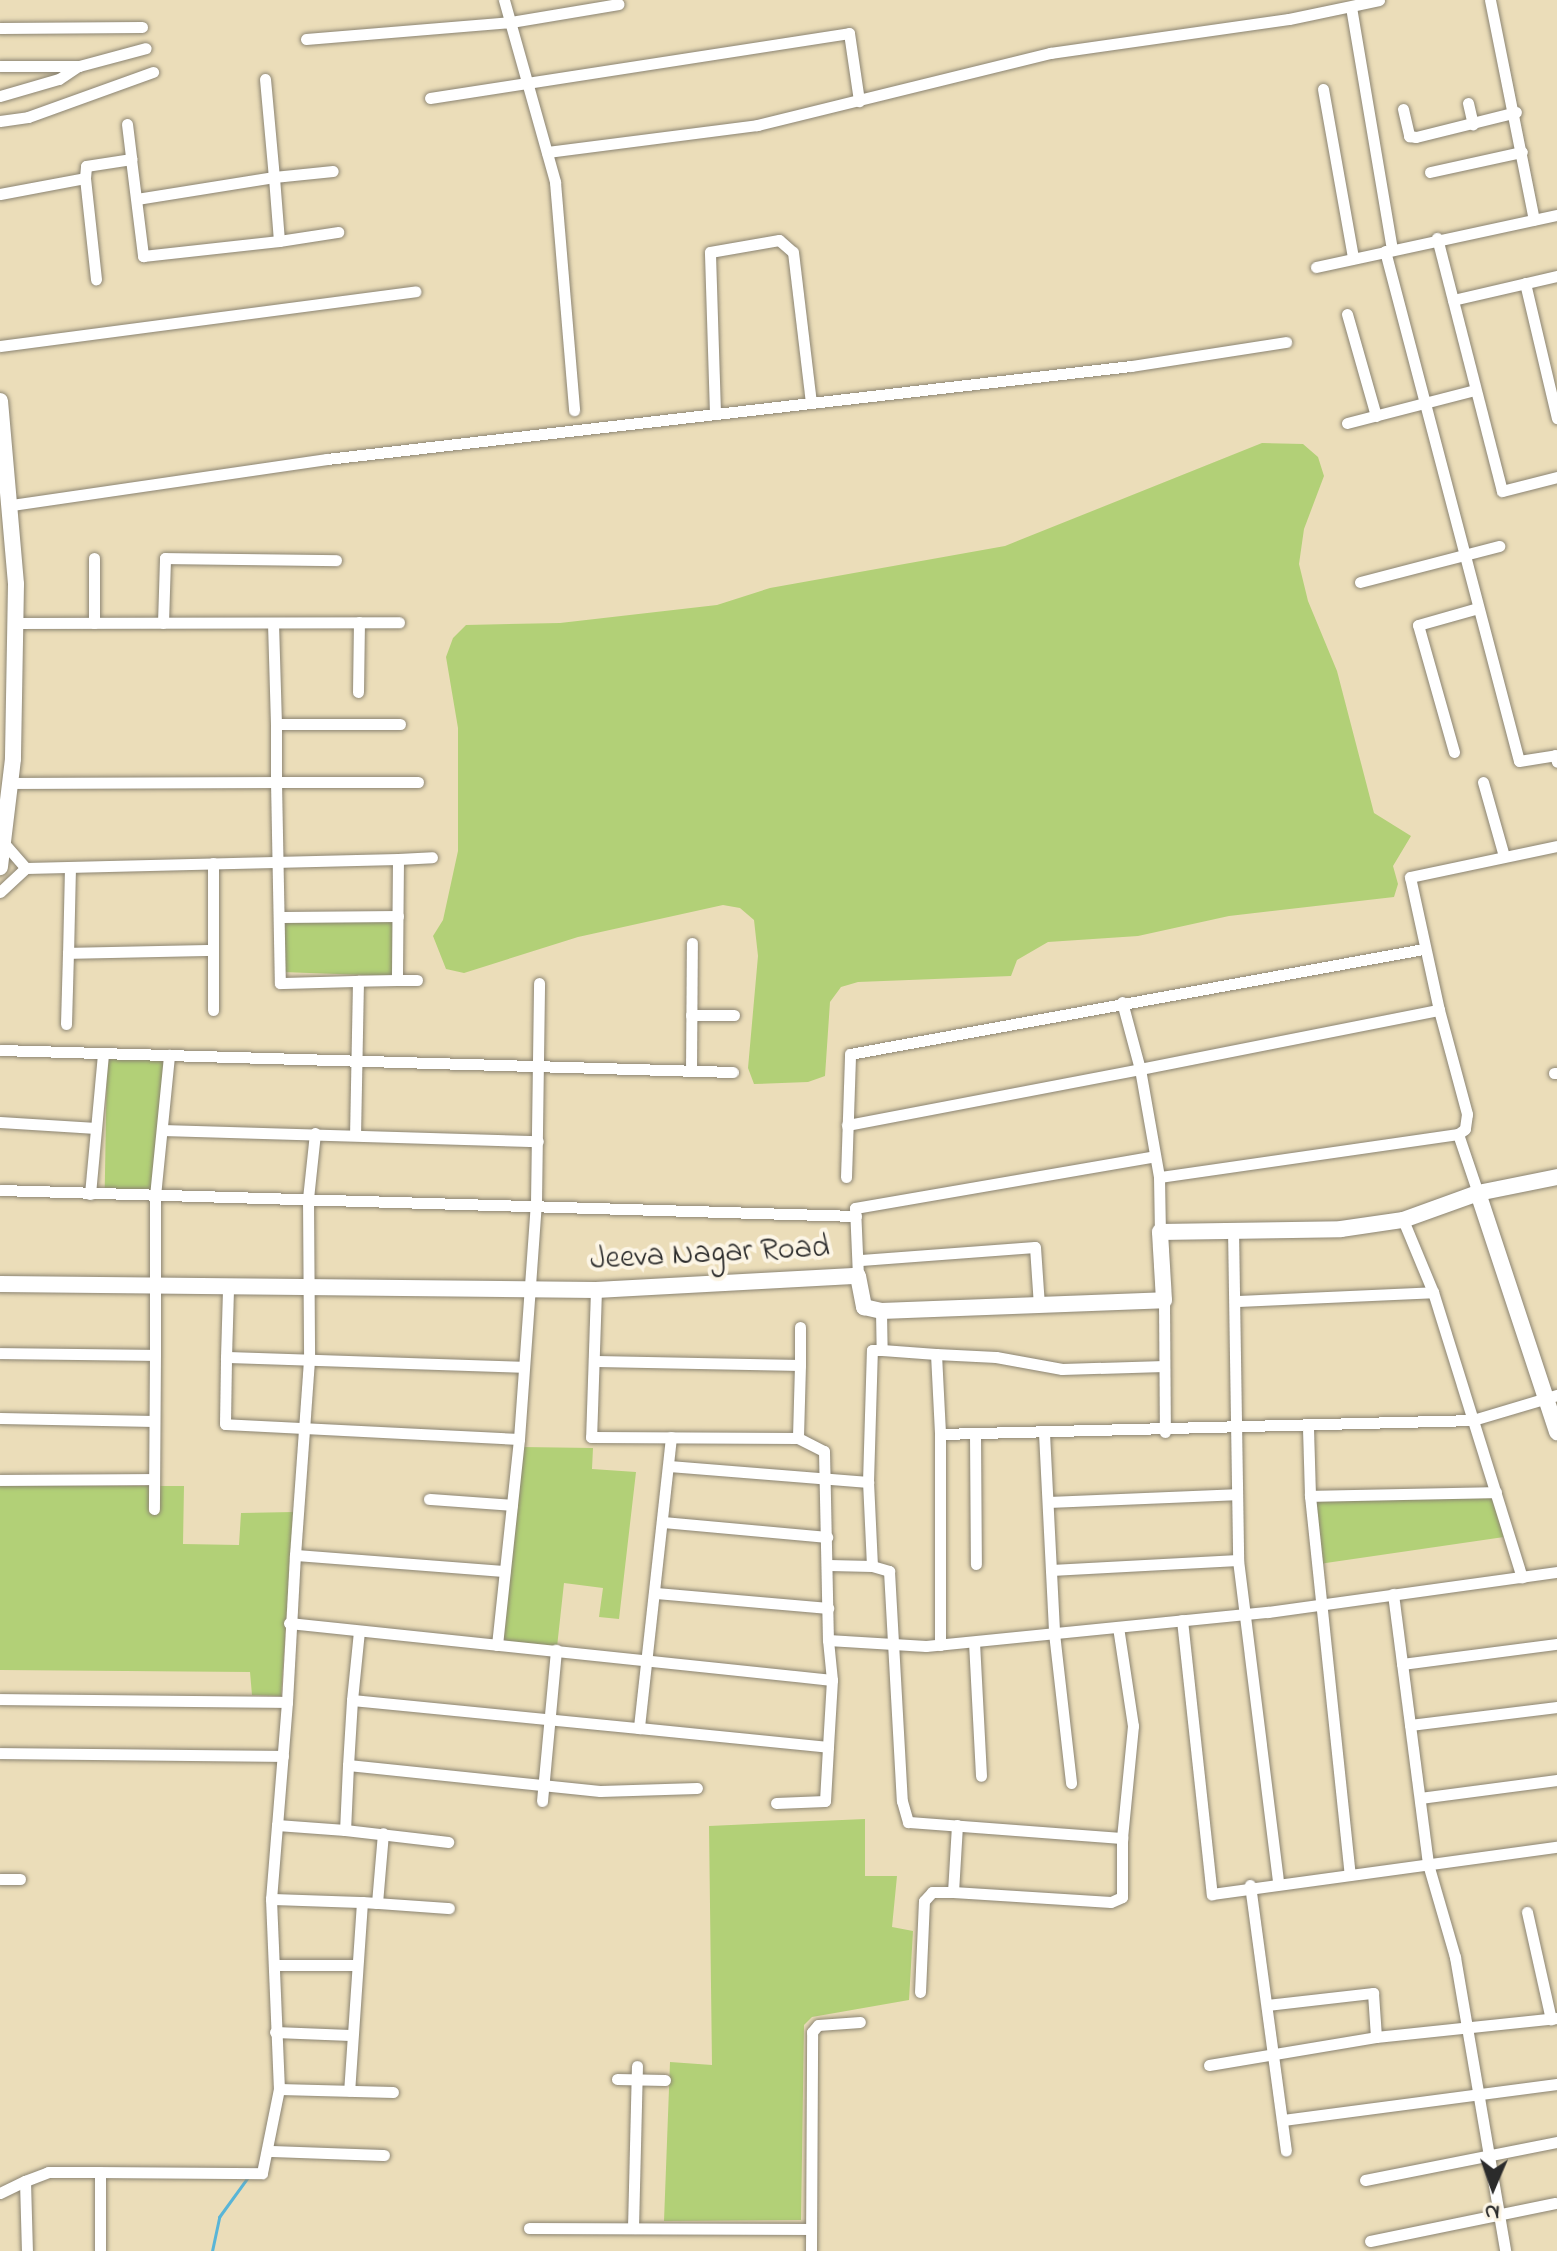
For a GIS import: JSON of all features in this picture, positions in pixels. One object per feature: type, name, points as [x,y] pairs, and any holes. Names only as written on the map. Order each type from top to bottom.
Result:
[{"type":"street","points":[[504,0],[531,86],[555,182],[574,410]]},
{"type":"street","points":[[547,152],[757,125],[1050,53],[1351,7],[1379,0]]},
{"type":"street","points":[[1490,0],[1516,112],[1534,220]]},
{"type":"street","points":[[306,39],[511,22],[619,4]]},
{"type":"street","points":[[1351,7],[1389,251],[1519,761],[1555,755],[1557,762]]},
{"type":"street","points":[[0,28],[142,27]]},
{"type":"street","points":[[430,98],[531,86],[849,33],[859,101]]},
{"type":"street","points":[[0,66],[79,66],[146,48]]},
{"type":"street","points":[[0,96],[59,79],[79,66]]},
{"type":"street","points":[[0,121],[28,117],[153,72]]},
{"type":"street","points":[[265,79],[279,241]]},
{"type":"street","points":[[1323,89],[1353,258]]},
{"type":"street","points":[[1468,103],[1473,124]]},
{"type":"street","points":[[1403,109],[1409,136],[1516,112]]},
{"type":"street","points":[[127,124],[143,256],[338,232]]},
{"type":"street","points":[[1430,172],[1522,152]]},
{"type":"street","points":[[96,279],[86,166],[131,159]]},
{"type":"street","points":[[137,199],[274,177],[333,171]]},
{"type":"street","points":[[0,194],[85,178]]},
{"type":"street","points":[[1316,267],[1437,238],[1557,215]]},
{"type":"street","points":[[1437,238],[1502,491],[1557,477]]},
{"type":"street","points":[[715,413],[710,252],[779,240],[793,252],[811,403]]},
{"type":"street","points":[[1453,300],[1557,276]]},
{"type":"street","points":[[1525,283],[1557,418]]},
{"type":"street","points":[[0,346],[415,291]]},
{"type":"street","points":[[1347,314],[1376,416]]},
{"type":"street","points":[[12,505],[327,459],[811,403],[1286,342]]},
{"type":"street","points":[[1347,423],[1475,390]]},
{"type":"street","points":[[0,408],[12,505],[16,623],[10,783],[0,867]]},
{"type":"street","points":[[1360,582],[1499,546]]},
{"type":"street","points":[[94,558],[94,623]]},
{"type":"street","points":[[163,623],[165,558],[336,560]]},
{"type":"street","points":[[1454,752],[1418,625],[1478,608]]},
{"type":"street","points":[[358,692],[359,622]]},
{"type":"street","points":[[16,623],[399,622]]},
{"type":"street","points":[[273,623],[280,983],[417,980]]},
{"type":"street","points":[[276,724],[400,724]]},
{"type":"street","points":[[10,783],[418,782]]},
{"type":"street","points":[[1483,782],[1504,856]]},
{"type":"street","points":[[3,842],[26,868]]},
{"type":"street","points":[[1159,1177],[1458,1134],[1465,1129],[1467,1114],[1423,949],[1410,877],[1557,846]]},
{"type":"street","points":[[0,892],[26,868],[432,857]]},
{"type":"street","points":[[397,980],[398,859]]},
{"type":"street","points":[[213,863],[213,1010]]},
{"type":"street","points":[[66,1024],[70,867]]},
{"type":"street","points":[[281,917],[398,916]]},
{"type":"street","points":[[691,1071],[692,943]]},
{"type":"street","points":[[846,1177],[850,1054],[1423,949]]},
{"type":"street","points":[[68,953],[213,950]]},
{"type":"street","points":[[355,1134],[358,981]]},
{"type":"street","points":[[497,1645],[519,1439],[536,1203],[539,983]]},
{"type":"street","points":[[1122,1002],[1140,1069],[1159,1177],[1165,1432]]},
{"type":"street","points":[[847,1125],[1439,1010]]},
{"type":"street","points":[[691,1015],[734,1015]]},
{"type":"street","points":[[0,1050],[733,1072]]},
{"type":"street","points":[[90,1194],[103,1054]]},
{"type":"street","points":[[154,1509],[155,1196],[169,1055]]},
{"type":"street","points":[[0,1122],[96,1128]]},
{"type":"street","points":[[162,1130],[538,1141]]},
{"type":"street","points":[[0,2193],[48,2172],[262,2173],[270,2151],[279,2089],[271,1899],[309,1360],[308,1199],[315,1133]]},
{"type":"street","points":[[1458,1134],[1552,1396],[1557,1432]]},
{"type":"street","points":[[1039,1306],[1035,1247],[860,1268],[855,1208],[1155,1156]]},
{"type":"street","points":[[1160,1232],[1341,1229],[1403,1220],[1478,1193],[1557,1177]]},
{"type":"street","points":[[0,1190],[716,1208],[798,1218],[856,1216]]},
{"type":"street","points":[[1403,1220],[1433,1292],[1522,1577]]},
{"type":"street","points":[[1233,1229],[1238,1301],[1234,1428],[1238,1560],[1242,1614],[1278,1881]]},
{"type":"street","name":"Jeeva Nagar Road","points":[[0,1284],[307,1290],[596,1290],[860,1268],[864,1307],[881,1311]]},
{"type":"street","points":[[228,1288],[225,1424],[519,1439]]},
{"type":"street","points":[[596,1290],[596,1361],[591,1437],[798,1438],[824,1451],[829,1565],[828,1640],[832,1680],[825,1801],[776,1803]]},
{"type":"street","points":[[1238,1301],[1433,1292]]},
{"type":"street","points":[[882,1350],[881,1311],[1164,1300]]},
{"type":"street","points":[[798,1438],[800,1327]]},
{"type":"street","points":[[872,1566],[868,1482],[872,1350],[996,1357],[1062,1369],[1164,1366]]},
{"type":"street","points":[[0,1353],[155,1355]]},
{"type":"street","points":[[936,1354],[940,1434],[940,1645]]},
{"type":"street","points":[[226,1357],[523,1367]]},
{"type":"street","points":[[596,1361],[800,1365]]},
{"type":"street","points":[[940,1434],[1165,1432],[1473,1420],[1552,1396]]},
{"type":"street","points":[[0,1418],[154,1421]]},
{"type":"street","points":[[1308,1428],[1319,1605],[1350,1874]]},
{"type":"street","points":[[1044,1433],[1054,1633],[1071,1783]]},
{"type":"street","points":[[975,1434],[976,1564]]},
{"type":"street","points":[[639,1728],[649,1661],[671,1437]]},
{"type":"street","points":[[669,1466],[868,1482]]},
{"type":"street","points":[[0,1480],[154,1479]]},
{"type":"street","points":[[1310,1496],[1496,1492]]},
{"type":"street","points":[[1048,1502],[1235,1494]]},
{"type":"street","points":[[429,1499],[512,1505]]},
{"type":"street","points":[[663,1522],[827,1537]]},
{"type":"street","points":[[295,1555],[504,1571]]},
{"type":"street","points":[[1051,1570],[1238,1560]]},
{"type":"street","points":[[829,1565],[872,1566],[889,1571],[904,1817],[908,1822],[1122,1838]]},
{"type":"street","points":[[828,1640],[940,1645],[974,1642],[1319,1605],[1557,1572]]},
{"type":"street","points":[[656,1593],[828,1608]]},
{"type":"street","points":[[1393,1594],[1428,1864],[1455,1957],[1505,2251]]},
{"type":"street","points":[[1182,1620],[1212,1894],[1278,1881],[1557,1847]]},
{"type":"street","points":[[289,1623],[832,1680]]},
{"type":"street","points":[[920,1992],[924,1901],[932,1892],[1111,1902],[1122,1897],[1122,1838],[1133,1726],[1118,1627]]},
{"type":"street","points":[[345,1830],[359,1631]]},
{"type":"street","points":[[974,1642],[981,1776]]},
{"type":"street","points":[[1402,1664],[1557,1644]]},
{"type":"street","points":[[542,1801],[556,1650]]},
{"type":"street","points":[[0,1699],[287,1702]]},
{"type":"street","points":[[352,1700],[828,1747]]},
{"type":"street","points":[[1410,1725],[1557,1707]]},
{"type":"street","points":[[0,1753],[283,1756]]},
{"type":"street","points":[[348,1765],[600,1791],[697,1788]]},
{"type":"street","points":[[1420,1798],[1557,1780]]},
{"type":"street","points":[[277,1825],[383,1833],[448,1842]]},
{"type":"street","points":[[953,1892],[957,1825]]},
{"type":"street","points":[[377,1903],[383,1833]]},
{"type":"street","points":[[0,1879],[20,1879]]},
{"type":"street","points":[[1250,1885],[1286,2151]]},
{"type":"street","points":[[271,1899],[449,1908]]},
{"type":"street","points":[[349,2091],[350,2035],[362,1902]]},
{"type":"street","points":[[1209,2065],[1376,2037],[1554,2019],[1527,1912]]},
{"type":"street","points":[[274,1965],[357,1965]]},
{"type":"street","points":[[1267,2005],[1373,1993],[1376,2037]]},
{"type":"street","points":[[811,2251],[812,2032],[818,2025],[860,2022]]},
{"type":"street","points":[[275,2032],[350,2035]]},
{"type":"street","points":[[633,2228],[637,2066]]},
{"type":"street","points":[[617,2079],[665,2080]]},
{"type":"street","points":[[1283,2120],[1557,2084]]},
{"type":"street","points":[[279,2089],[393,2092]]},
{"type":"street","points":[[1365,2180],[1490,2152],[1557,2142]]},
{"type":"street","points":[[270,2151],[384,2155]]},
{"type":"street","points":[[100,2172],[100,2251]]},
{"type":"street","points":[[25,2181],[27,2251]]},
{"type":"street","points":[[1370,2241],[1555,2203]]},
{"type":"street","points":[[529,2228],[811,2229]]},
{"type":"green space","points":[[1262,443],[1303,444],[1318,457],[1324,476],[1304,529],[1299,564],[1308,601],[1337,671],[1374,813],[1411,836],[1393,866],[1398,884],[1394,897],[1229,916],[1138,936],[1048,942],[1017,960],[1011,976],[858,982],[841,987],[830,1002],[825,1076],[808,1082],[754,1084],[748,1068],[758,956],[754,920],[740,908],[723,905],[578,937],[464,973],[446,969],[433,936],[443,920],[458,851],[458,728],[446,657],[453,638],[466,625],[560,623],[717,605],[770,588],[1005,546]]},
{"type":"green space","points":[[284,915],[395,919],[393,976],[282,972]]},
{"type":"green space","points":[[107,1059],[164,1060],[162,1191],[105,1190]]},
{"type":"green space","points":[[522,1447],[593,1448],[592,1469],[636,1472],[619,1619],[599,1617],[603,1588],[564,1583],[557,1647],[503,1642]]},
{"type":"green space","points":[[0,1486],[184,1486],[183,1544],[239,1545],[241,1513],[294,1512],[281,1696],[252,1695],[250,1672],[0,1670]]},
{"type":"green space","points":[[1492,1496],[1504,1537],[1319,1564],[1314,1501]]},
{"type":"green space","points":[[865,1819],[865,1876],[897,1876],[892,1927],[913,1931],[909,2000],[812,2017],[804,2025],[801,2220],[664,2221],[670,2062],[712,2065],[709,1826]]},
{"type":"waterway","points":[[212,2251],[219,2217],[248,2177]]}]
